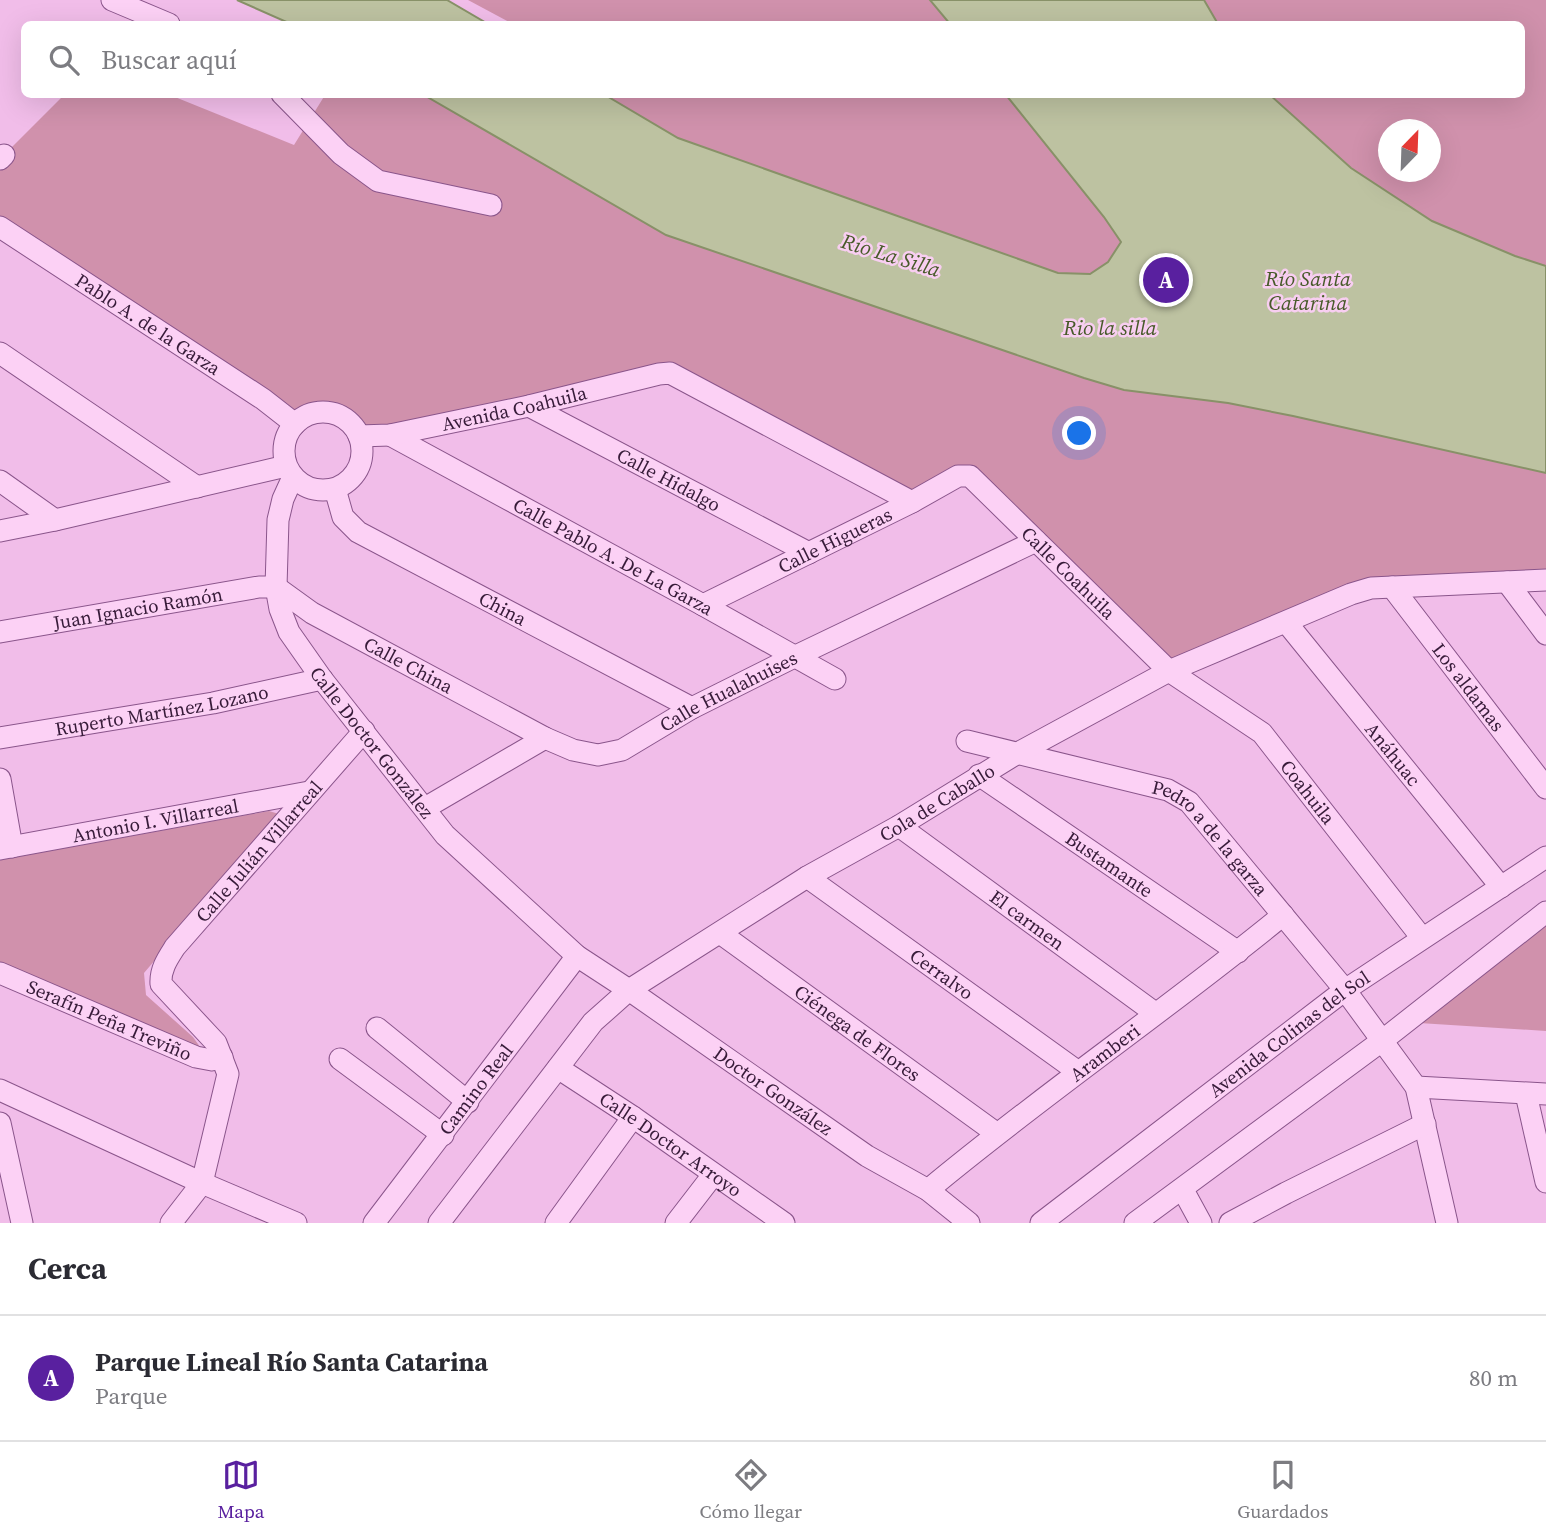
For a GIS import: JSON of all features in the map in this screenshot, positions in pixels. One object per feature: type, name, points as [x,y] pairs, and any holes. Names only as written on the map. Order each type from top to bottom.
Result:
[{"type":"street","points":[[112,0],[162,21]]},
{"type":"street","points":[[286,98],[341,154],[378,181],[491,205]]},
{"type":"street","name":"Pablo A. de la Garza","points":[[0,227],[263,400],[295,424]]},
{"type":"street","points":[[0,353],[197,487]]},
{"type":"street","name":"Avenida Coahuila","points":[[359,436],[390,435],[667,373],[675,374],[912,502]]},
{"type":"street","name":"Calle Hidalgo","points":[[529,406],[810,552]]},
{"type":"street","points":[[313,413],[334,414],[352,425],[359,436],[362,450],[357,471],[348,482],[335,489],[320,491],[308,488],[289,471],[283,453],[285,440],[295,424],[313,413]]},
{"type":"street","name":"Calle Pablo A. De La Garza","points":[[390,435],[835,679]]},
{"type":"street","points":[[0,531],[197,487],[289,471]]},
{"type":"street","name":"Calle Doctor González","points":[[289,471],[278,520],[276,587],[280,609],[289,632],[322,679],[445,835],[577,956]]},
{"type":"street","name":"Calle Higueras","points":[[703,605],[912,502],[958,476],[966,475]]},
{"type":"street","name":"Calle Coahuila","points":[[966,475],[1169,671]]},
{"type":"street","points":[[0,481],[55,520]]},
{"type":"street","name":"China","points":[[335,489],[343,517],[358,531],[692,708]]},
{"type":"street","name":"Calle Hualahuises","points":[[545,738],[573,750],[609,754],[622,750],[692,708],[1036,541]]},
{"type":"street","name":"Cola de Caballo","points":[[439,1223],[593,1022],[629,989],[807,877],[899,826],[979,775],[1169,671],[1351,594],[1371,588],[1546,580]]},
{"type":"street","points":[[1507,582],[1546,634]]},
{"type":"street","name":"Juan Ignacio Ramón","points":[[0,632],[259,587],[276,587]]},
{"type":"street","name":"Calle China","points":[[276,587],[312,613],[545,738]]},
{"type":"street","name":"Los aldamas","points":[[1392,587],[1546,788]]},
{"type":"street","name":"Anáhuac","points":[[1286,622],[1501,887]]},
{"type":"street","name":"Coahuila","points":[[1169,671],[1262,733],[1422,938]]},
{"type":"street","name":"Ruperto Martínez Lozano","points":[[0,738],[213,703],[322,679]]},
{"type":"street","name":"Calle Julián Villarreal","points":[[222,1057],[206,1030],[165,990],[161,976],[166,961],[175,947],[364,731]]},
{"type":"street","points":[[425,808],[545,738]]},
{"type":"street","name":"Pedro a de la garza","points":[[967,741],[1168,790],[1182,797],[1345,990],[1416,1087]]},
{"type":"street","name":"Bustamante","points":[[979,775],[1238,952]]},
{"type":"street","points":[[0,779],[6,848]]},
{"type":"street","name":"Antonio I. Villarreal","points":[[6,848],[309,792]]},
{"type":"street","name":"El carmen","points":[[899,826],[1155,1013]]},
{"type":"street","name":"Avenida Colinas del Sol","points":[[1041,1223],[1345,990],[1546,857]]},
{"type":"street","name":"Cerralvo","points":[[807,877],[1077,1071]]},
{"type":"street","points":[[1135,1223],[1383,1040],[1546,912]]},
{"type":"street","name":"Aramberi","points":[[928,1190],[996,1133],[1238,952],[1283,915]]},
{"type":"street","name":"Ciénega de Flores","points":[[720,933],[996,1133]]},
{"type":"street","name":"Doctor González","points":[[577,956],[629,989],[867,1156],[928,1190],[969,1223]]},
{"type":"street","name":"Camino Real","points":[[374,1223],[577,956]]},
{"type":"street","name":"Serafín Peña Treviño","points":[[0,973],[196,1057],[222,1057]]},
{"type":"street","points":[[377,1028],[468,1102]]},
{"type":"street","points":[[171,1223],[202,1183],[228,1074],[222,1057]]},
{"type":"street","points":[[340,1059],[443,1135]]},
{"type":"street","name":"Calle Doctor Arroyo","points":[[558,1068],[634,1117],[784,1223]]},
{"type":"street","points":[[1439,1220],[1425,1124],[1416,1087],[1536,1094],[1546,1182]]},
{"type":"street","points":[[0,1090],[296,1223]]},
{"type":"street","points":[[556,1223],[634,1117]]},
{"type":"street","points":[[0,1123],[22,1223]]},
{"type":"street","points":[[1230,1223],[1425,1124]]},
{"type":"street","points":[[676,1223],[713,1175]]},
{"type":"street","points":[[1183,1190],[1201,1223]]},
{"type":"shaded area","points":[[468,0],[1546,0],[1546,580],[1392,587],[1169,671],[974,480],[912,502],[675,374],[359,436],[347,422],[333,415],[326,413],[300,419],[0,227],[0,159],[61,98],[177,98],[294,145],[323,98],[429,98],[666,235],[716,222],[610,98],[1525,98],[1525,21],[507,21]]},
{"type":"shaded area","points":[[269,811],[279,814],[144,973],[146,995],[193,1037],[205,1054],[0,962],[0,860]]},
{"type":"shaded area","points":[[1546,923],[1546,1031],[1419,1023]]},
{"type":"water","points":[[237,0],[447,0],[483,21],[284,21]]},
{"type":"water","points":[[930,0],[1204,0],[1216,21],[948,21]]},
{"type":"water","name":"Río Santa Catarina","points":[[429,98],[610,98],[678,138],[1058,273],[1090,274],[1108,262],[1121,242],[1008,98],[1273,98],[1351,168],[1432,221],[1546,266],[1546,473],[1228,403],[1124,390],[666,235]]},
{"type":"place","name":"Parque Lineal Río Santa Catarina","points":[[1166,280]]},
{"type":"water label","name":"Río La Silla","points":[[891,255]]},
{"type":"water label","name":"Rio la silla","points":[[1110,327]]}]
